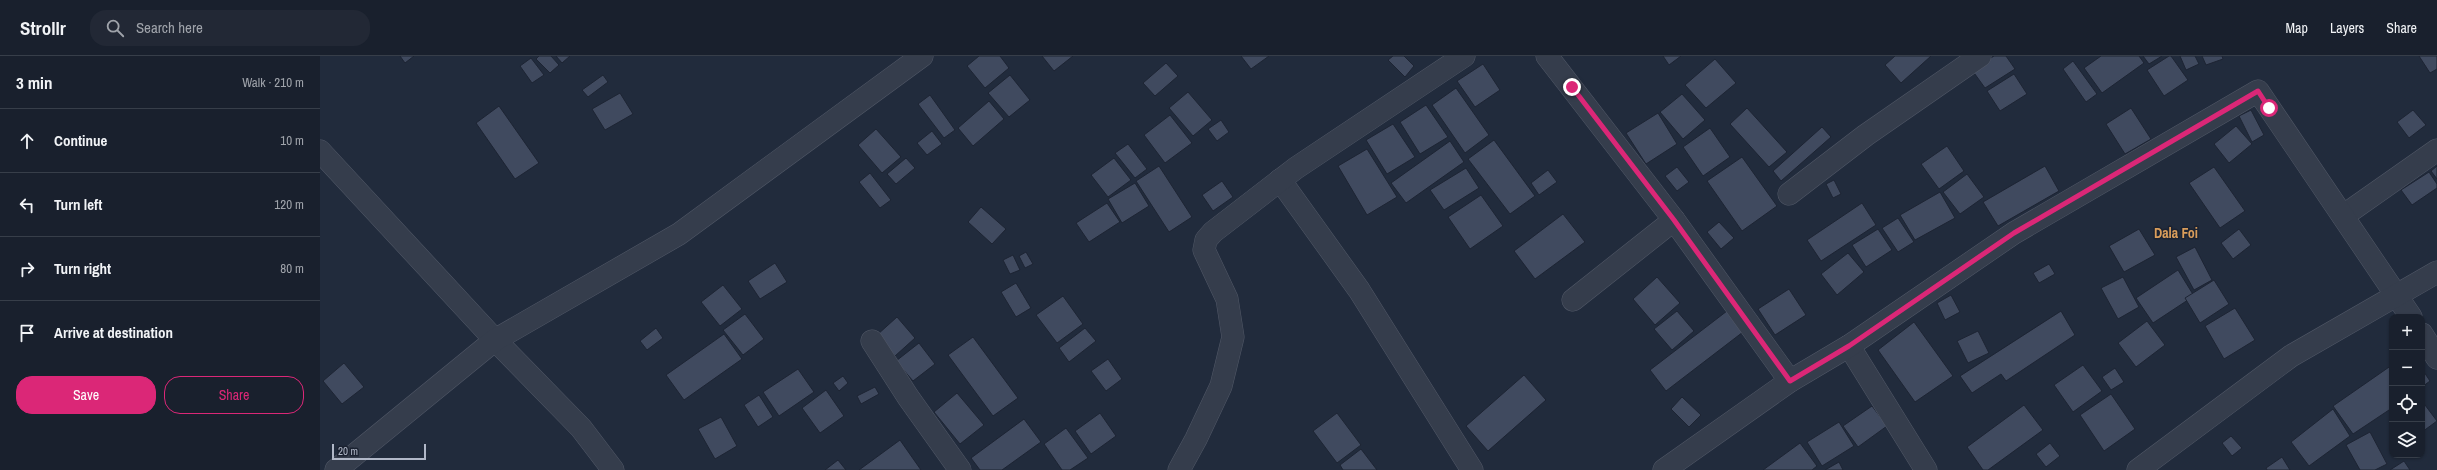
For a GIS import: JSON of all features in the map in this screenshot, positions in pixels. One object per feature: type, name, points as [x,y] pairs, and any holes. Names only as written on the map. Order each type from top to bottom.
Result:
[{"type":"street","points":[[336,470],[495,340],[679,234],[922,56]]},
{"type":"street","points":[[1179,470],[1196,439],[1220,386],[1233,337],[1227,299],[1204,250],[1206,240],[1213,232],[1280,180],[1464,56]]},
{"type":"street","points":[[1547,56],[1674,220],[1790,381]]},
{"type":"street","points":[[1789,194],[1878,126],[1980,56]]},
{"type":"street","points":[[1664,470],[1790,381],[1849,346],[2014,233],[2258,91],[2409,314]]},
{"type":"street","points":[[2343,216],[2437,150]]},
{"type":"street","points":[[320,152],[495,340],[582,428],[613,470]]},
{"type":"street","points":[[1280,180],[1359,290],[1472,470]]},
{"type":"street","points":[[1573,300],[1674,220]]},
{"type":"street","points":[[2138,470],[2291,356],[2437,272]]},
{"type":"street","points":[[2425,339],[2437,358]]},
{"type":"street","points":[[872,341],[908,397],[960,470]]},
{"type":"street","points":[[1849,346],[1926,470]]},
{"type":"building","points":[[400,56],[414,56],[405,63]]},
{"type":"building","points":[[539,56],[551,56],[559,65],[550,73],[536,59]]},
{"type":"building","points":[[556,56],[570,56],[562,63]]},
{"type":"building","points":[[979,56],[1000,56],[1009,68],[985,88],[967,66]]},
{"type":"building","points":[[1042,56],[1073,56],[1054,71]]},
{"type":"building","points":[[1241,56],[1269,56],[1251,69]]},
{"type":"building","points":[[1393,56],[1404,56],[1414,66],[1405,77],[1388,60]]},
{"type":"building","points":[[1663,56],[1681,56],[1669,65]]},
{"type":"building","points":[[1895,56],[1931,56],[1901,83],[1885,65]]},
{"type":"building","points":[[1994,56],[2006,56],[2015,69],[1985,88],[1972,70]]},
{"type":"building","points":[[2101,56],[2139,56],[2144,63],[2102,93],[2084,68]]},
{"type":"building","points":[[2143,56],[2162,56],[2149,64]]},
{"type":"building","points":[[2171,56],[2188,80],[2164,96],[2147,70]]},
{"type":"building","points":[[2180,56],[2195,56],[2199,64],[2186,70]]},
{"type":"building","points":[[2202,56],[2222,56],[2223,59],[2206,65]]},
{"type":"building","points":[[2419,56],[2437,56],[2437,69],[2430,73]]},
{"type":"building","points":[[531,58],[544,75],[532,83],[520,66]]},
{"type":"building","points":[[1715,59],[1736,83],[1706,108],[1685,85]]},
{"type":"building","points":[[2073,61],[2097,94],[2086,102],[2063,69]]},
{"type":"building","points":[[1166,63],[1178,76],[1155,96],[1143,83]]},
{"type":"building","points":[[1483,64],[1500,90],[1475,107],[1457,81]]},
{"type":"building","points":[[2014,74],[2027,94],[2000,111],[1987,91]]},
{"type":"building","points":[[603,75],[608,82],[588,97],[582,90]]},
{"type":"building","points":[[1010,75],[1030,100],[1009,117],[988,93]]},
{"type":"building","points":[[1456,88],[1489,135],[1465,153],[1432,105]]},
{"type":"building","points":[[1188,92],[1212,120],[1193,136],[1169,108]]},
{"type":"building","points":[[620,93],[633,114],[605,130],[592,109]]},
{"type":"building","points":[[1682,94],[1705,120],[1683,139],[1660,112]]},
{"type":"building","points":[[930,95],[955,130],[944,138],[918,104]]},
{"type":"building","points":[[989,101],[1004,119],[973,146],[958,128]]},
{"type":"building","points":[[1426,105],[1448,137],[1420,154],[1400,122]]},
{"type":"building","points":[[499,106],[539,163],[515,179],[476,123]]},
{"type":"building","points":[[1747,108],[1787,152],[1769,167],[1730,124]]},
{"type":"building","points":[[2131,108],[2151,139],[2125,154],[2106,124]]},
{"type":"building","points":[[2251,110],[2264,135],[2252,142],[2239,116]]},
{"type":"building","points":[[2413,110],[2426,125],[2409,138],[2397,122]]},
{"type":"building","points":[[1658,113],[1677,144],[1646,164],[1626,133]]},
{"type":"building","points":[[1170,115],[1192,143],[1165,163],[1144,135]]},
{"type":"building","points":[[1221,120],[1229,132],[1217,141],[1208,129]]},
{"type":"building","points":[[1393,124],[1415,157],[1387,174],[1366,140]]},
{"type":"building","points":[[2236,126],[2252,144],[2229,163],[2214,144]]},
{"type":"building","points":[[1822,127],[1831,137],[1781,181],[1773,171]]},
{"type":"building","points":[[1710,128],[1730,157],[1703,176],[1683,147]]},
{"type":"building","points":[[876,129],[901,157],[882,173],[858,145]]},
{"type":"building","points":[[932,131],[942,144],[927,155],[917,143]]},
{"type":"building","points":[[1494,140],[1535,196],[1510,214],[1468,159]]},
{"type":"building","points":[[1450,141],[1464,162],[1406,203],[1391,183]]},
{"type":"building","points":[[1128,144],[1147,169],[1135,178],[1115,153]]},
{"type":"building","points":[[1947,146],[1964,171],[1939,189],[1921,164]]},
{"type":"building","points":[[1367,149],[1397,197],[1367,215],[1338,166]]},
{"type":"building","points":[[1742,157],[1777,206],[1742,231],[1707,181]]},
{"type":"building","points":[[906,158],[915,168],[896,184],[887,174]]},
{"type":"building","points":[[1114,158],[1131,180],[1108,197],[1091,175]]},
{"type":"building","points":[[1159,166],[1192,217],[1169,232],[1136,181]]},
{"type":"building","points":[[2045,166],[2059,191],[1998,226],[1983,202]]},
{"type":"building","points":[[2437,166],[2437,179],[2431,171]]},
{"type":"building","points":[[1677,167],[1689,182],[1677,191],[1665,176]]},
{"type":"building","points":[[2214,167],[2245,211],[2220,228],[2189,183]]},
{"type":"building","points":[[1466,168],[1479,188],[1444,210],[1430,190]]},
{"type":"building","points":[[1548,170],[1557,182],[1539,195],[1531,183]]},
{"type":"building","points":[[2429,172],[2437,184],[2437,188],[2412,205],[2401,190]]},
{"type":"building","points":[[870,173],[891,200],[880,208],[859,182]]},
{"type":"building","points":[[1967,174],[1984,197],[1960,214],[1943,192]]},
{"type":"building","points":[[1834,180],[1841,194],[1833,198],[1826,184]]},
{"type":"building","points":[[1222,181],[1233,197],[1213,211],[1202,195]]},
{"type":"building","points":[[1135,183],[1149,206],[1122,223],[1108,199]]},
{"type":"building","points":[[1940,192],[1955,218],[1915,240],[1900,215]]},
{"type":"building","points":[[1481,195],[1503,226],[1470,249],[1448,217]]},
{"type":"building","points":[[1107,203],[1120,222],[1089,242],[1076,223]]},
{"type":"building","points":[[1862,203],[1876,225],[1821,261],[1807,240]]},
{"type":"building","points":[[981,207],[1006,229],[992,244],[968,222]]},
{"type":"building","points":[[1563,214],[1585,242],[1535,279],[1514,251]]},
{"type":"building","points":[[1898,218],[1914,242],[1898,252],[1882,228]]},
{"type":"building","points":[[1719,222],[1734,238],[1721,249],[1707,232]]},
{"type":"building","points":[[1878,229],[1892,250],[1866,267],[1852,245]]},
{"type":"building","points":[[2139,229],[2155,255],[2124,272],[2109,246]]},
{"type":"building","points":[[2239,229],[2251,245],[2233,259],[2221,243]]},
{"type":"building","points":[[2195,247],[2212,280],[2194,290],[2176,257]]},
{"type":"building","points":[[1026,252],[1033,264],[1025,268],[1019,256]]},
{"type":"building","points":[[1848,253],[1864,272],[1837,295],[1821,274]]},
{"type":"building","points":[[1013,255],[1020,270],[1010,274],[1003,260]]},
{"type":"building","points":[[775,263],[787,282],[760,299],[748,281]]},
{"type":"building","points":[[2049,264],[2055,274],[2039,283],[2033,273]]},
{"type":"building","points":[[2178,270],[2194,296],[2153,323],[2136,298]]},
{"type":"building","points":[[1657,277],[1680,303],[1655,325],[1633,299]]},
{"type":"building","points":[[2123,277],[2139,307],[2118,319],[2101,288]]},
{"type":"building","points":[[2214,280],[2229,304],[2200,323],[2185,298]]},
{"type":"building","points":[[1016,283],[1031,308],[1016,317],[1001,292]]},
{"type":"building","points":[[723,285],[742,309],[720,326],[701,302]]},
{"type":"building","points":[[1789,289],[1806,315],[1775,335],[1758,309]]},
{"type":"building","points":[[1951,295],[1960,312],[1945,320],[1937,303]]},
{"type":"building","points":[[1063,296],[1083,324],[1057,343],[1036,315]]},
{"type":"building","points":[[2235,308],[2255,340],[2224,359],[2205,326]]},
{"type":"building","points":[[1677,311],[1694,331],[1672,350],[1654,329]]},
{"type":"building","points":[[1727,311],[1743,332],[1666,391],[1650,370]]},
{"type":"building","points":[[2061,311],[2075,335],[2006,381],[2001,374],[1972,393],[1960,376]]},
{"type":"building","points":[[745,314],[764,339],[743,355],[723,330]]},
{"type":"building","points":[[897,317],[915,338],[895,356],[877,335]]},
{"type":"building","points":[[2147,321],[2165,345],[2136,367],[2118,343]]},
{"type":"building","points":[[1914,322],[1953,376],[1915,402],[1878,350]]},
{"type":"building","points":[[656,328],[663,338],[647,350],[640,341]]},
{"type":"building","points":[[1085,328],[1096,341],[1069,362],[1059,348]]},
{"type":"building","points":[[1978,331],[1989,353],[1968,363],[1957,341]]},
{"type":"building","points":[[724,334],[742,359],[684,400],[666,375]]},
{"type":"building","points":[[973,337],[1018,398],[993,416],[948,355]]},
{"type":"building","points":[[919,343],[935,364],[913,381],[896,361]]},
{"type":"building","points":[[1108,359],[1122,379],[1106,391],[1091,371]]},
{"type":"building","points":[[344,363],[364,387],[342,404],[323,381]]},
{"type":"building","points":[[2083,365],[2102,391],[2073,412],[2054,385]]},
{"type":"building","points":[[2389,367],[2389,410],[2353,434],[2333,406]]},
{"type":"building","points":[[2115,368],[2124,382],[2111,390],[2102,377]]},
{"type":"building","points":[[798,369],[814,392],[779,416],[763,392]]},
{"type":"building","points":[[2425,374],[2430,381],[2425,385]]},
{"type":"building","points":[[1524,375],[1546,400],[1488,451],[1466,426]]},
{"type":"building","points":[[843,376],[848,383],[839,391],[833,383]]},
{"type":"building","points":[[875,387],[879,394],[861,404],[857,396]]},
{"type":"building","points":[[826,390],[844,416],[820,433],[802,408]]},
{"type":"building","points":[[957,393],[984,425],[960,444],[934,412]]},
{"type":"building","points":[[2111,394],[2135,429],[2104,451],[2080,415]]},
{"type":"building","points":[[759,395],[773,417],[758,427],[744,405]]},
{"type":"building","points":[[1682,397],[1701,415],[1689,427],[1671,409]]},
{"type":"building","points":[[2024,405],[2043,430],[1988,470],[1983,470],[1967,447]]},
{"type":"building","points":[[2425,405],[2437,421],[2425,430]]},
{"type":"building","points":[[1872,406],[1887,426],[1858,447],[1843,426]]},
{"type":"building","points":[[2333,409],[2350,436],[2309,466],[2291,442]]},
{"type":"building","points":[[1100,413],[1116,436],[1091,454],[1075,431]]},
{"type":"building","points":[[1337,413],[1361,445],[1337,463],[1313,431]]},
{"type":"building","points":[[721,417],[737,446],[715,459],[698,429]]},
{"type":"building","points":[[1024,419],[1041,442],[1002,470],[980,470],[971,458]]},
{"type":"building","points":[[1839,422],[1854,446],[1822,466],[1807,442]]},
{"type":"building","points":[[1066,428],[1088,458],[1070,470],[1062,470],[1044,444]]},
{"type":"building","points":[[2370,432],[2387,464],[2375,470],[2360,470],[2346,445]]},
{"type":"building","points":[[2231,436],[2242,448],[2232,456],[2222,443]]},
{"type":"building","points":[[900,440],[921,470],[859,470]]},
{"type":"building","points":[[1800,443],[1817,466],[1812,470],[1763,470]]},
{"type":"building","points":[[2050,443],[2060,456],[2046,467],[2036,454]]},
{"type":"building","points":[[1361,449],[1377,470],[1343,470],[1340,465]]},
{"type":"building","points":[[2282,457],[2290,470],[2267,470],[2266,468]]},
{"type":"building","points":[[838,460],[846,470],[825,470]]},
{"type":"building","points":[[2404,461],[2410,470],[2390,470]]},
{"type":"building","points":[[1839,462],[1843,470],[1825,470]]},
{"type":"district","name":"Dala Foi","points":[[2176,233]]},
{"type":"route","points":[[1572,87],[1613,144],[1674,220],[1790,381],[1849,346],[2014,233],[2258,91],[2269,108]]}]
